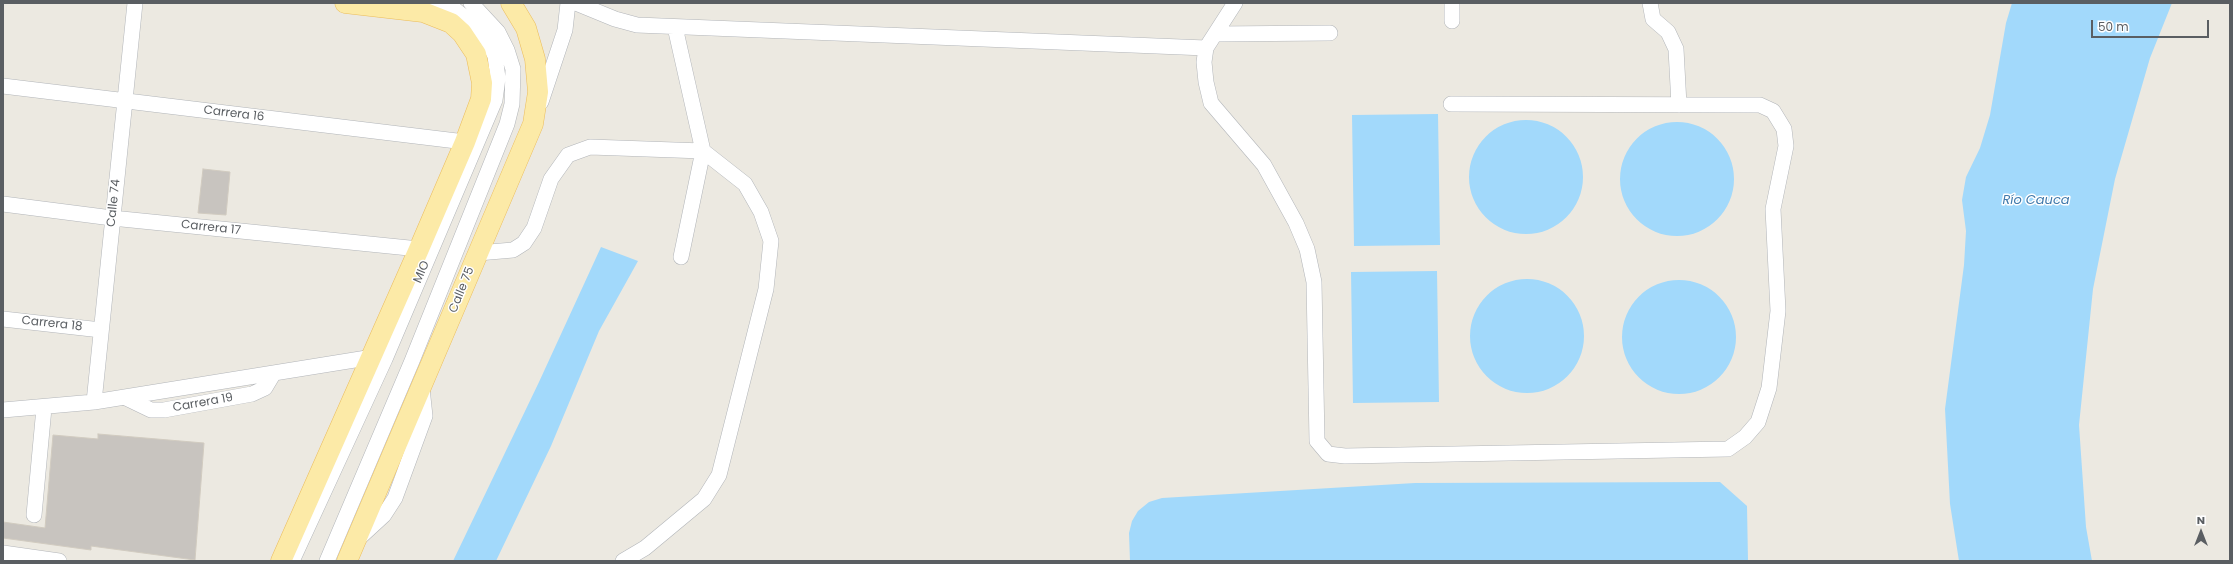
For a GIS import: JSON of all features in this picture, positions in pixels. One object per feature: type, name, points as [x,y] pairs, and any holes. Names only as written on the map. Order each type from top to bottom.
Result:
[{"type":"main road","points":[[281,561],[373,357],[465,142],[481,99],[482,83],[476,54],[472,45],[456,27],[433,15],[345,3]]},
{"type":"main road","name":"Calle 75","points":[[347,561],[422,388],[533,124],[538,92],[535,59],[528,33],[515,8]]},
{"type":"street","name":"Calle 74","points":[[94,402],[135,3]]},
{"type":"street","name":"MIO","points":[[292,561],[385,359],[495,100],[498,78],[495,56],[487,40],[477,27],[454,9],[433,3]]},
{"type":"street","name":"MIO","points":[[326,561],[412,361],[504,131],[512,104],[512,69],[507,50],[498,32],[471,3]]},
{"type":"street","points":[[533,124],[565,30],[568,3]]},
{"type":"street","points":[[576,3],[615,19],[637,25],[1206,48]]},
{"type":"street","points":[[1235,3],[1206,48],[1204,62],[1206,82],[1211,102],[1264,165],[1296,223],[1307,249],[1314,282],[1317,441],[1328,454],[1345,456],[1728,449],[1745,438],[1758,422],[1769,388],[1778,311],[1773,208],[1786,146],[1784,129],[1773,111],[1760,105],[1451,104]]},
{"type":"street","points":[[1452,3],[1452,21]]},
{"type":"street","points":[[1650,3],[1654,19],[1668,32],[1676,49],[1679,105]]},
{"type":"street","points":[[675,27],[703,151],[682,257]]},
{"type":"street","points":[[1216,34],[1330,33]]},
{"type":"street","name":"Carrera 16","points":[[3,86],[465,142]]},
{"type":"street","points":[[478,253],[513,250],[524,243],[534,228],[551,179],[568,155],[590,147],[703,151],[745,184],[761,212],[771,241],[766,289],[719,475],[704,499],[645,548],[623,561]]},
{"type":"street","name":"Carrera 17","points":[[3,204],[112,218],[419,249]]},
{"type":"street","name":"Carrera 18","points":[[3,319],[101,330]]},
{"type":"street","name":"Carrera 19","points":[[3,410],[44,408],[94,402],[373,357]]},
{"type":"street","points":[[34,515],[44,408]]},
{"type":"street","points":[[3,554],[59,561]]},
{"type":"water","name":"Río Cauca","points":[[2012,3],[2172,3],[2150,58],[2115,179],[2093,289],[2079,425],[2086,527],[2092,561],[1959,561],[1950,504],[1945,409],[1964,265],[1966,231],[1962,200],[1966,177],[1980,148],[1990,115],[2006,23]]},
{"type":"water","points":[[1438,114],[1440,245],[1354,246],[1352,115]]},
{"type":"water","points":[[1526,120],[1548,124],[1566,137],[1579,155],[1583,177],[1579,199],[1566,217],[1548,230],[1526,234],[1504,230],[1486,217],[1473,199],[1469,177],[1473,155],[1486,137],[1504,124]]},
{"type":"water","points":[[1677,122],[1699,126],[1717,139],[1730,157],[1734,179],[1730,201],[1717,219],[1699,232],[1677,236],[1655,232],[1637,219],[1624,201],[1620,179],[1624,157],[1637,139],[1655,126]]},
{"type":"water","points":[[601,247],[638,261],[599,331],[551,446],[496,561],[453,561],[539,382]]},
{"type":"water","points":[[1437,271],[1439,402],[1353,403],[1351,272]]},
{"type":"water","points":[[1527,279],[1549,283],[1567,296],[1580,314],[1584,336],[1580,358],[1567,376],[1549,389],[1527,393],[1505,389],[1487,376],[1474,358],[1470,336],[1474,314],[1487,296],[1505,283]]},
{"type":"water","points":[[1679,280],[1701,284],[1719,297],[1732,315],[1736,337],[1732,359],[1719,377],[1701,390],[1679,394],[1657,390],[1639,377],[1626,359],[1622,337],[1626,315],[1639,297],[1657,284]]},
{"type":"water","points":[[1720,482],[1747,506],[1748,561],[1130,561],[1129,533],[1132,521],[1138,511],[1149,502],[1162,498],[1415,483]]},
{"type":"building","points":[[203,169],[230,172],[226,215],[198,213]]},
{"type":"building","points":[[98,434],[204,443],[195,560],[91,546],[91,550],[3,538],[3,522],[45,528],[53,435],[98,439]]}]
